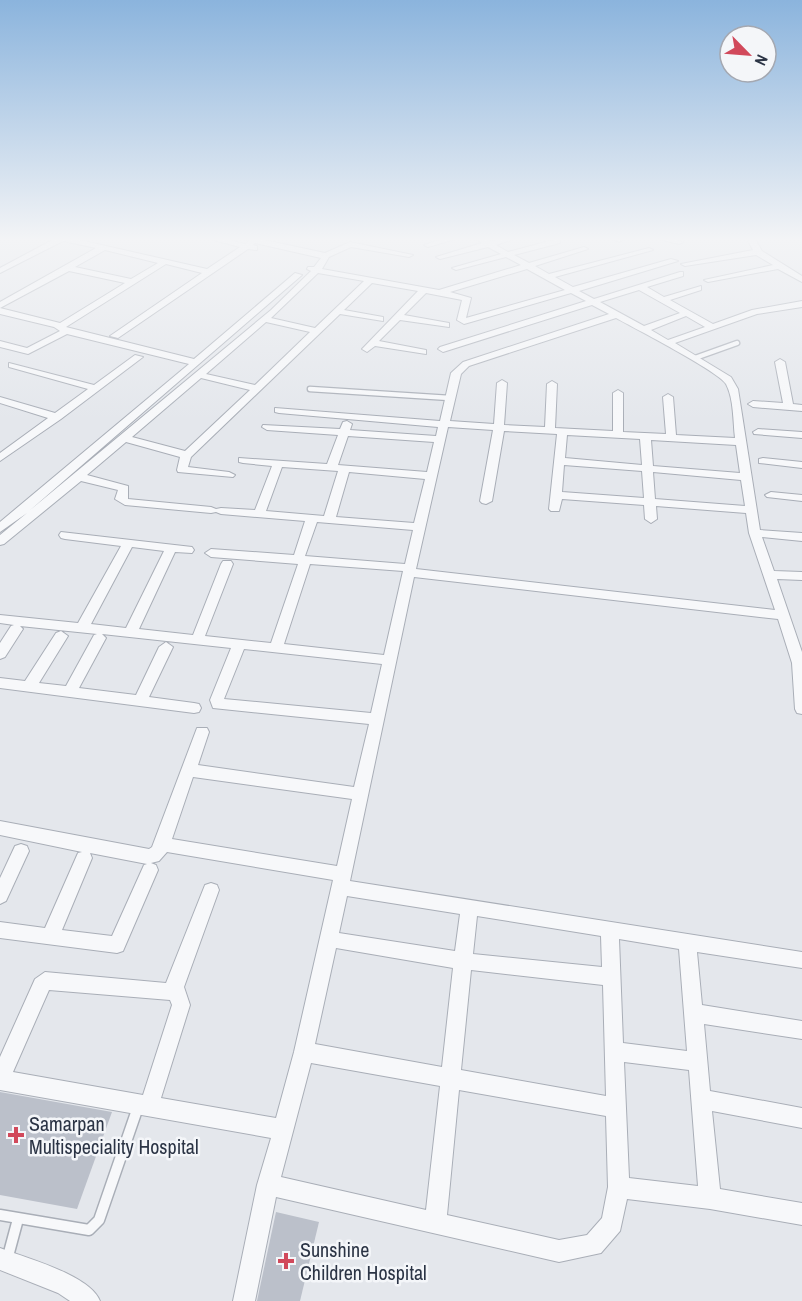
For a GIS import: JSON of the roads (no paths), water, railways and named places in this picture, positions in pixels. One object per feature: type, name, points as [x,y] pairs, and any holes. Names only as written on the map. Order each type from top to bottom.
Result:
[{"type":"street","points":[[0,344],[28,351],[108,299]]},
{"type":"street","points":[[115,336],[170,299]]},
{"type":"street","points":[[0,527],[271,299]]},
{"type":"street","points":[[0,542],[126,439],[285,299]]},
{"type":"street","points":[[126,439],[186,455],[195,450],[350,299]]},
{"type":"street","points":[[416,299],[370,346],[423,352]]},
{"type":"street","points":[[466,299],[461,320],[505,352]]},
{"type":"street","points":[[465,321],[539,299]]},
{"type":"street","points":[[586,299],[695,358],[728,380],[734,389],[755,533],[781,615],[795,635],[801,673],[802,709]]},
{"type":"street","points":[[443,348],[603,299]]},
{"type":"street","points":[[663,300],[710,326]]},
{"type":"street","points":[[667,343],[755,312],[802,304]]},
{"type":"street","points":[[513,306],[556,335]]},
{"type":"street","points":[[0,310],[63,329],[197,363]]},
{"type":"street","points":[[337,311],[380,320]]},
{"type":"street","points":[[642,330],[687,313]]},
{"type":"street","points":[[244,1301],[253,1267],[268,1185],[304,1052],[431,476],[456,373],[460,369],[505,352],[616,315]]},
{"type":"street","points":[[398,317],[446,325]]},
{"type":"street","points":[[263,319],[317,331]]},
{"type":"street","points":[[0,458],[138,357]]},
{"type":"street","points":[[780,362],[789,407]]},
{"type":"street","points":[[12,365],[95,388]]},
{"type":"street","points":[[199,375],[256,388]]},
{"type":"street","points":[[486,501],[499,427],[502,383]]},
{"type":"street","points":[[552,384],[560,461],[555,509]]},
{"type":"street","points":[[618,393],[618,435]]},
{"type":"street","points":[[668,397],[671,438]]},
{"type":"street","points":[[0,400],[57,417]]},
{"type":"street","points":[[753,404],[802,408]]},
{"type":"street","points":[[279,410],[350,416],[441,432]]},
{"type":"street","points":[[331,468],[350,416]]},
{"type":"street","points":[[267,427],[344,432],[441,432],[499,427],[741,442]]},
{"type":"street","points":[[758,432],[802,435]]},
{"type":"street","points":[[645,436],[651,519]]},
{"type":"street","points":[[186,455],[182,470],[229,475]]},
{"type":"street","points":[[243,460],[431,476]]},
{"type":"street","points":[[560,461],[746,477]]},
{"type":"street","points":[[764,462],[802,465]]},
{"type":"street","points":[[259,514],[278,463]]},
{"type":"street","points":[[329,520],[344,469]]},
{"type":"street","points":[[80,477],[124,488],[122,501],[420,527]]},
{"type":"street","points":[[557,495],[753,510]]},
{"type":"street","points":[[771,495],[802,498]]},
{"type":"street","points":[[276,648],[312,519]]},
{"type":"street","points":[[755,533],[802,537]]},
{"type":"street","points":[[65,535],[188,550]]},
{"type":"street","points":[[82,627],[128,543]]},
{"type":"street","points":[[130,633],[171,548]]},
{"type":"street","points":[[211,553],[410,570],[781,615]]},
{"type":"street","points":[[197,640],[227,564]]},
{"type":"street","points":[[768,575],[802,576]]},
{"type":"street","points":[[0,618],[390,660]]},
{"type":"street","points":[[0,654],[16,629]]},
{"type":"street","points":[[29,687],[62,636]]},
{"type":"street","points":[[70,692],[99,638]]},
{"type":"street","points":[[239,644],[217,700],[218,704],[377,719]]},
{"type":"street","points":[[140,701],[166,647]]},
{"type":"street","points":[[0,683],[194,708]]},
{"type":"street","points":[[0,828],[144,857],[153,856],[162,844],[202,732]]},
{"type":"street","points":[[188,770],[361,794]]},
{"type":"street","points":[[162,844],[469,907],[802,960]]},
{"type":"street","points":[[0,896],[21,851]]},
{"type":"street","points":[[51,937],[84,858]]},
{"type":"street","points":[[0,930],[117,945],[150,870]]},
{"type":"street","points":[[211,890],[175,987],[170,991],[162,992],[45,981],[41,985],[0,1080],[284,1130]]},
{"type":"street","points":[[435,1223],[469,907]]},
{"type":"street","points":[[268,1185],[559,1251],[593,1245],[612,1223],[619,1186],[610,929]]},
{"type":"street","points":[[329,939],[463,961],[612,977]]},
{"type":"street","points":[[687,941],[710,1198]]},
{"type":"street","points":[[144,1105],[181,1005],[175,987]]},
{"type":"street","points":[[693,1013],[802,1030]]},
{"type":"street","points":[[614,1051],[698,1062]]},
{"type":"street","points":[[304,1052],[616,1108]]},
{"type":"street","points":[[701,1099],[802,1118]]},
{"type":"street","points":[[619,1186],[710,1198],[802,1214]]},
{"type":"street","points":[[3,1261],[66,1285],[89,1301]]},
{"type":"lane","points":[[695,358],[737,343]]},
{"type":"lane","points":[[310,389],[450,398]]},
{"type":"lane","points":[[0,1215],[82,1231],[89,1230],[99,1220],[144,1105]]},
{"type":"lane","points":[[3,1261],[18,1219]]},
{"type":"place","name":"Samarpan Multispeciality Hospital","points":[[16,1135]]},
{"type":"place","name":"Sunshine Children Hospital","points":[[286,1261]]}]
